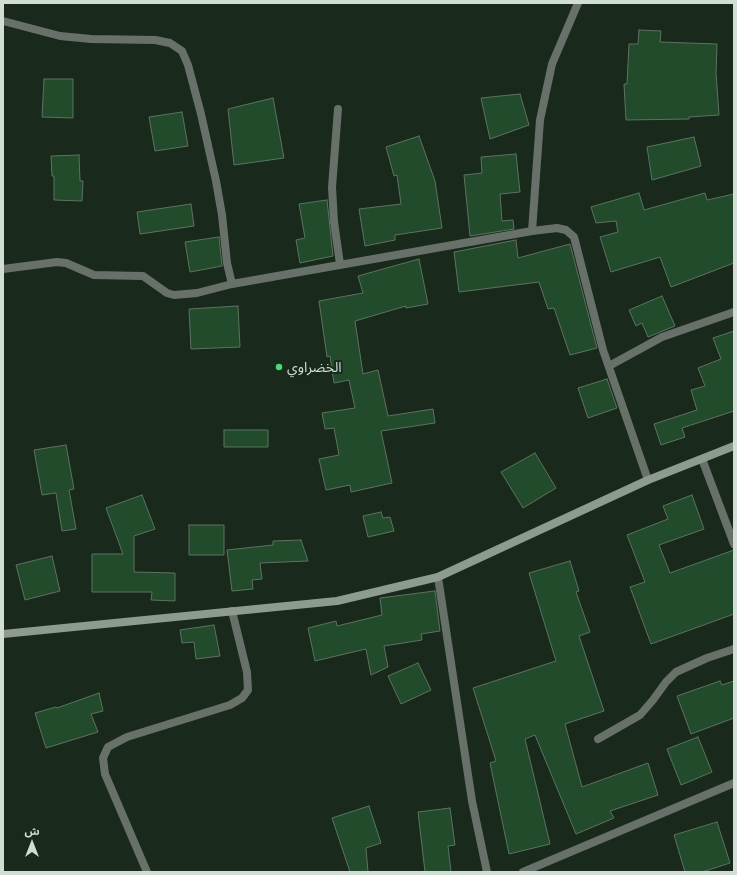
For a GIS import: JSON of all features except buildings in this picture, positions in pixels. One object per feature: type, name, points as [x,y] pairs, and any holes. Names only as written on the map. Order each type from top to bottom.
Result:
[{"type":"street","points":[[532,231],[540,120],[552,64],[578,3]]},
{"type":"street","points":[[3,21],[60,36],[91,39],[155,40],[170,43],[182,51],[188,65],[215,174],[222,215],[227,263],[232,284]]},
{"type":"street","points":[[338,109],[332,187],[334,222],[340,264]]},
{"type":"street","points":[[3,269],[57,262],[66,263],[94,275],[143,276],[158,285],[167,293],[174,295],[197,293],[232,284],[340,264],[532,231],[557,228],[566,230],[574,237],[609,366],[648,480]]},
{"type":"street","points":[[609,366],[662,336],[734,312]]},
{"type":"street","points":[[3,634],[337,601],[438,577],[648,480],[734,446]]},
{"type":"street","points":[[702,459],[734,544]]},
{"type":"street","points":[[438,577],[472,801],[487,872]]},
{"type":"street","points":[[147,872],[105,774],[104,758],[108,747],[127,737],[230,706],[242,698],[248,690],[247,672],[232,611]]},
{"type":"street","points":[[598,739],[640,715],[654,700],[666,682],[676,672],[734,649]]},
{"type":"street","points":[[523,872],[734,783]]},
{"type":"place","name":"الخضراوي","points":[[279,367]]}]
